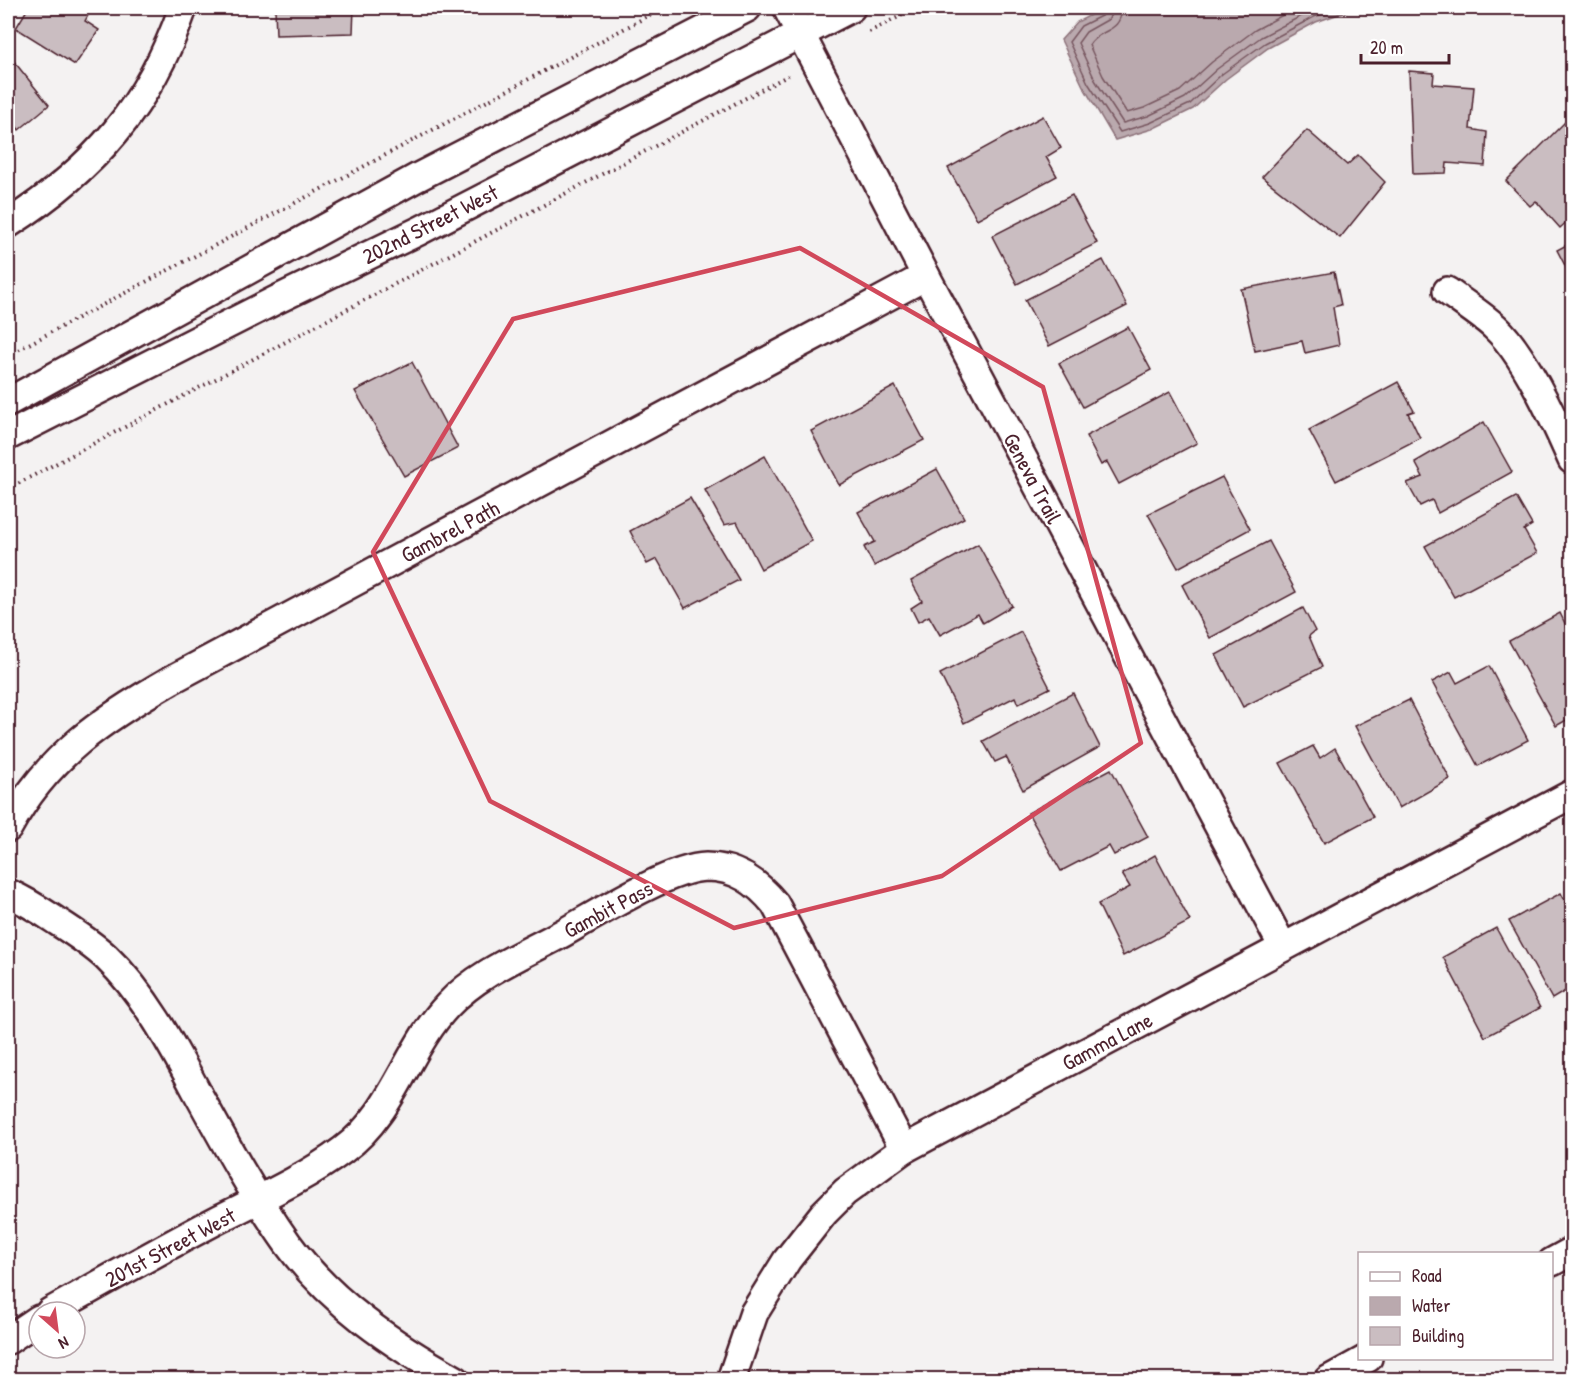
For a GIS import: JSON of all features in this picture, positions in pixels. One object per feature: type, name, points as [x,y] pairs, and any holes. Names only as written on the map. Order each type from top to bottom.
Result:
[{"type":"street","points":[[8,224],[66,183],[95,155],[119,127],[140,100],[156,72],[174,34],[183,8]]},
{"type":"street","name":"202nd Street West","points":[[8,402],[418,177],[747,8]]},
{"type":"street","name":"Geneva Trail","points":[[787,8],[926,276],[1283,948]]},
{"type":"street","name":"202nd Street West","points":[[8,436],[418,231],[851,8]]},
{"type":"street","name":"Gambrel Path","points":[[8,828],[42,777],[61,756],[123,708],[182,674],[926,276]]},
{"type":"street","points":[[1447,291],[1496,328],[1515,352],[1538,389],[1572,460]]},
{"type":"street","name":"Gamma Lane","points":[[731,1380],[754,1313],[787,1260],[824,1213],[845,1192],[904,1149],[1572,794]]},
{"type":"street","name":"Gambit Pass","points":[[259,1199],[344,1150],[365,1131],[392,1095],[416,1049],[438,1018],[449,1004],[483,977],[637,893],[689,870],[707,867],[729,870],[747,876],[764,890],[775,904],[904,1149]]},
{"type":"street","points":[[8,893],[77,934],[106,957],[128,982],[150,1011],[177,1054],[259,1199],[310,1272],[338,1299],[395,1344],[456,1380]]},
{"type":"street","name":"201st Street West","points":[[72,1300],[259,1199]]},
{"type":"street","points":[[1553,1261],[1572,1251]]},
{"type":"street","points":[[8,1340],[27,1327]]},
{"type":"street","points":[[1328,1380],[1366,1360]]},
{"type":"path","points":[[8,355],[663,8]]},
{"type":"path","points":[[860,37],[916,8]]},
{"type":"path","points":[[8,489],[815,61]]},
{"type":"highlighted area","points":[[800,248],[1043,387],[1141,743],[942,876],[734,928],[490,801],[373,552],[513,319]]},
{"type":"water","points":[[1104,8],[1356,8],[1316,22],[1268,48],[1226,79],[1193,109],[1152,129],[1115,140],[1083,86],[1061,40],[1077,22]]},
{"type":"building","points":[[28,8],[92,8],[85,21],[99,30],[75,65],[16,28]]},
{"type":"building","points":[[275,8],[354,8],[353,33],[276,35]]},
{"type":"building","points":[[8,54],[49,105],[19,130],[8,114]]},
{"type":"building","points":[[1409,71],[1434,73],[1433,84],[1474,87],[1470,129],[1487,132],[1485,166],[1447,163],[1446,173],[1413,174]]},
{"type":"building","points":[[1572,115],[1572,217],[1560,228],[1536,201],[1530,206],[1506,181]]},
{"type":"building","points":[[1043,116],[1061,148],[1046,157],[1057,176],[977,219],[948,168]]},
{"type":"building","points":[[1307,130],[1347,165],[1358,155],[1385,182],[1340,238],[1262,177]]},
{"type":"building","points":[[1072,195],[1097,243],[1017,284],[992,236]]},
{"type":"building","points":[[1572,242],[1572,274],[1570,275],[1557,250]]},
{"type":"building","points":[[1103,260],[1127,306],[1049,346],[1025,300]]},
{"type":"building","points":[[1334,272],[1341,305],[1333,307],[1339,345],[1305,353],[1302,341],[1255,351],[1241,289]]},
{"type":"building","points":[[1128,327],[1151,370],[1083,407],[1059,363]]},
{"type":"building","points":[[412,362],[458,448],[404,476],[355,391]]},
{"type":"building","points":[[1398,382],[1414,411],[1408,413],[1420,438],[1336,481],[1309,430]]},
{"type":"building","points":[[895,386],[924,440],[839,485],[811,431]]},
{"type":"building","points":[[1170,392],[1197,443],[1119,484],[1107,462],[1101,465],[1086,436]]},
{"type":"building","points":[[1484,422],[1512,472],[1438,513],[1432,500],[1420,506],[1407,483],[1423,477],[1415,462]]},
{"type":"building","points":[[765,456],[812,541],[761,569],[737,522],[724,525],[705,490]]},
{"type":"building","points":[[937,469],[964,518],[874,566],[864,547],[875,542],[858,512]]},
{"type":"building","points":[[1222,477],[1250,529],[1178,568],[1148,514]]},
{"type":"building","points":[[1516,497],[1532,525],[1524,530],[1537,553],[1454,597],[1425,546]]},
{"type":"building","points":[[690,498],[739,580],[685,608],[657,559],[647,564],[630,531]]},
{"type":"building","points":[[1269,541],[1296,592],[1210,638],[1182,585]]},
{"type":"building","points":[[978,544],[1012,606],[983,623],[978,614],[940,635],[929,616],[918,622],[911,608],[922,601],[911,581]]},
{"type":"building","points":[[1303,608],[1315,631],[1309,636],[1322,667],[1243,707],[1216,655]]},
{"type":"building","points":[[1560,613],[1572,638],[1572,717],[1556,726],[1509,641]]},
{"type":"building","points":[[1021,632],[1050,688],[1018,704],[1015,697],[964,723],[940,674]]},
{"type":"building","points":[[1489,666],[1528,740],[1478,766],[1432,682],[1451,672],[1457,683]]},
{"type":"building","points":[[1073,693],[1100,747],[1023,790],[1006,757],[995,762],[983,741]]},
{"type":"building","points":[[1409,700],[1450,779],[1399,808],[1355,726]]},
{"type":"building","points":[[1313,746],[1320,758],[1335,748],[1373,817],[1324,843],[1280,763]]},
{"type":"building","points":[[1111,769],[1148,837],[1114,855],[1109,846],[1061,871],[1028,813]]},
{"type":"building","points":[[1155,855],[1190,921],[1123,956],[1098,904],[1130,887],[1122,874]]},
{"type":"building","points":[[1561,893],[1572,915],[1572,987],[1552,999],[1509,921]]},
{"type":"building","points":[[1496,928],[1540,1008],[1485,1037],[1443,957]]}]
